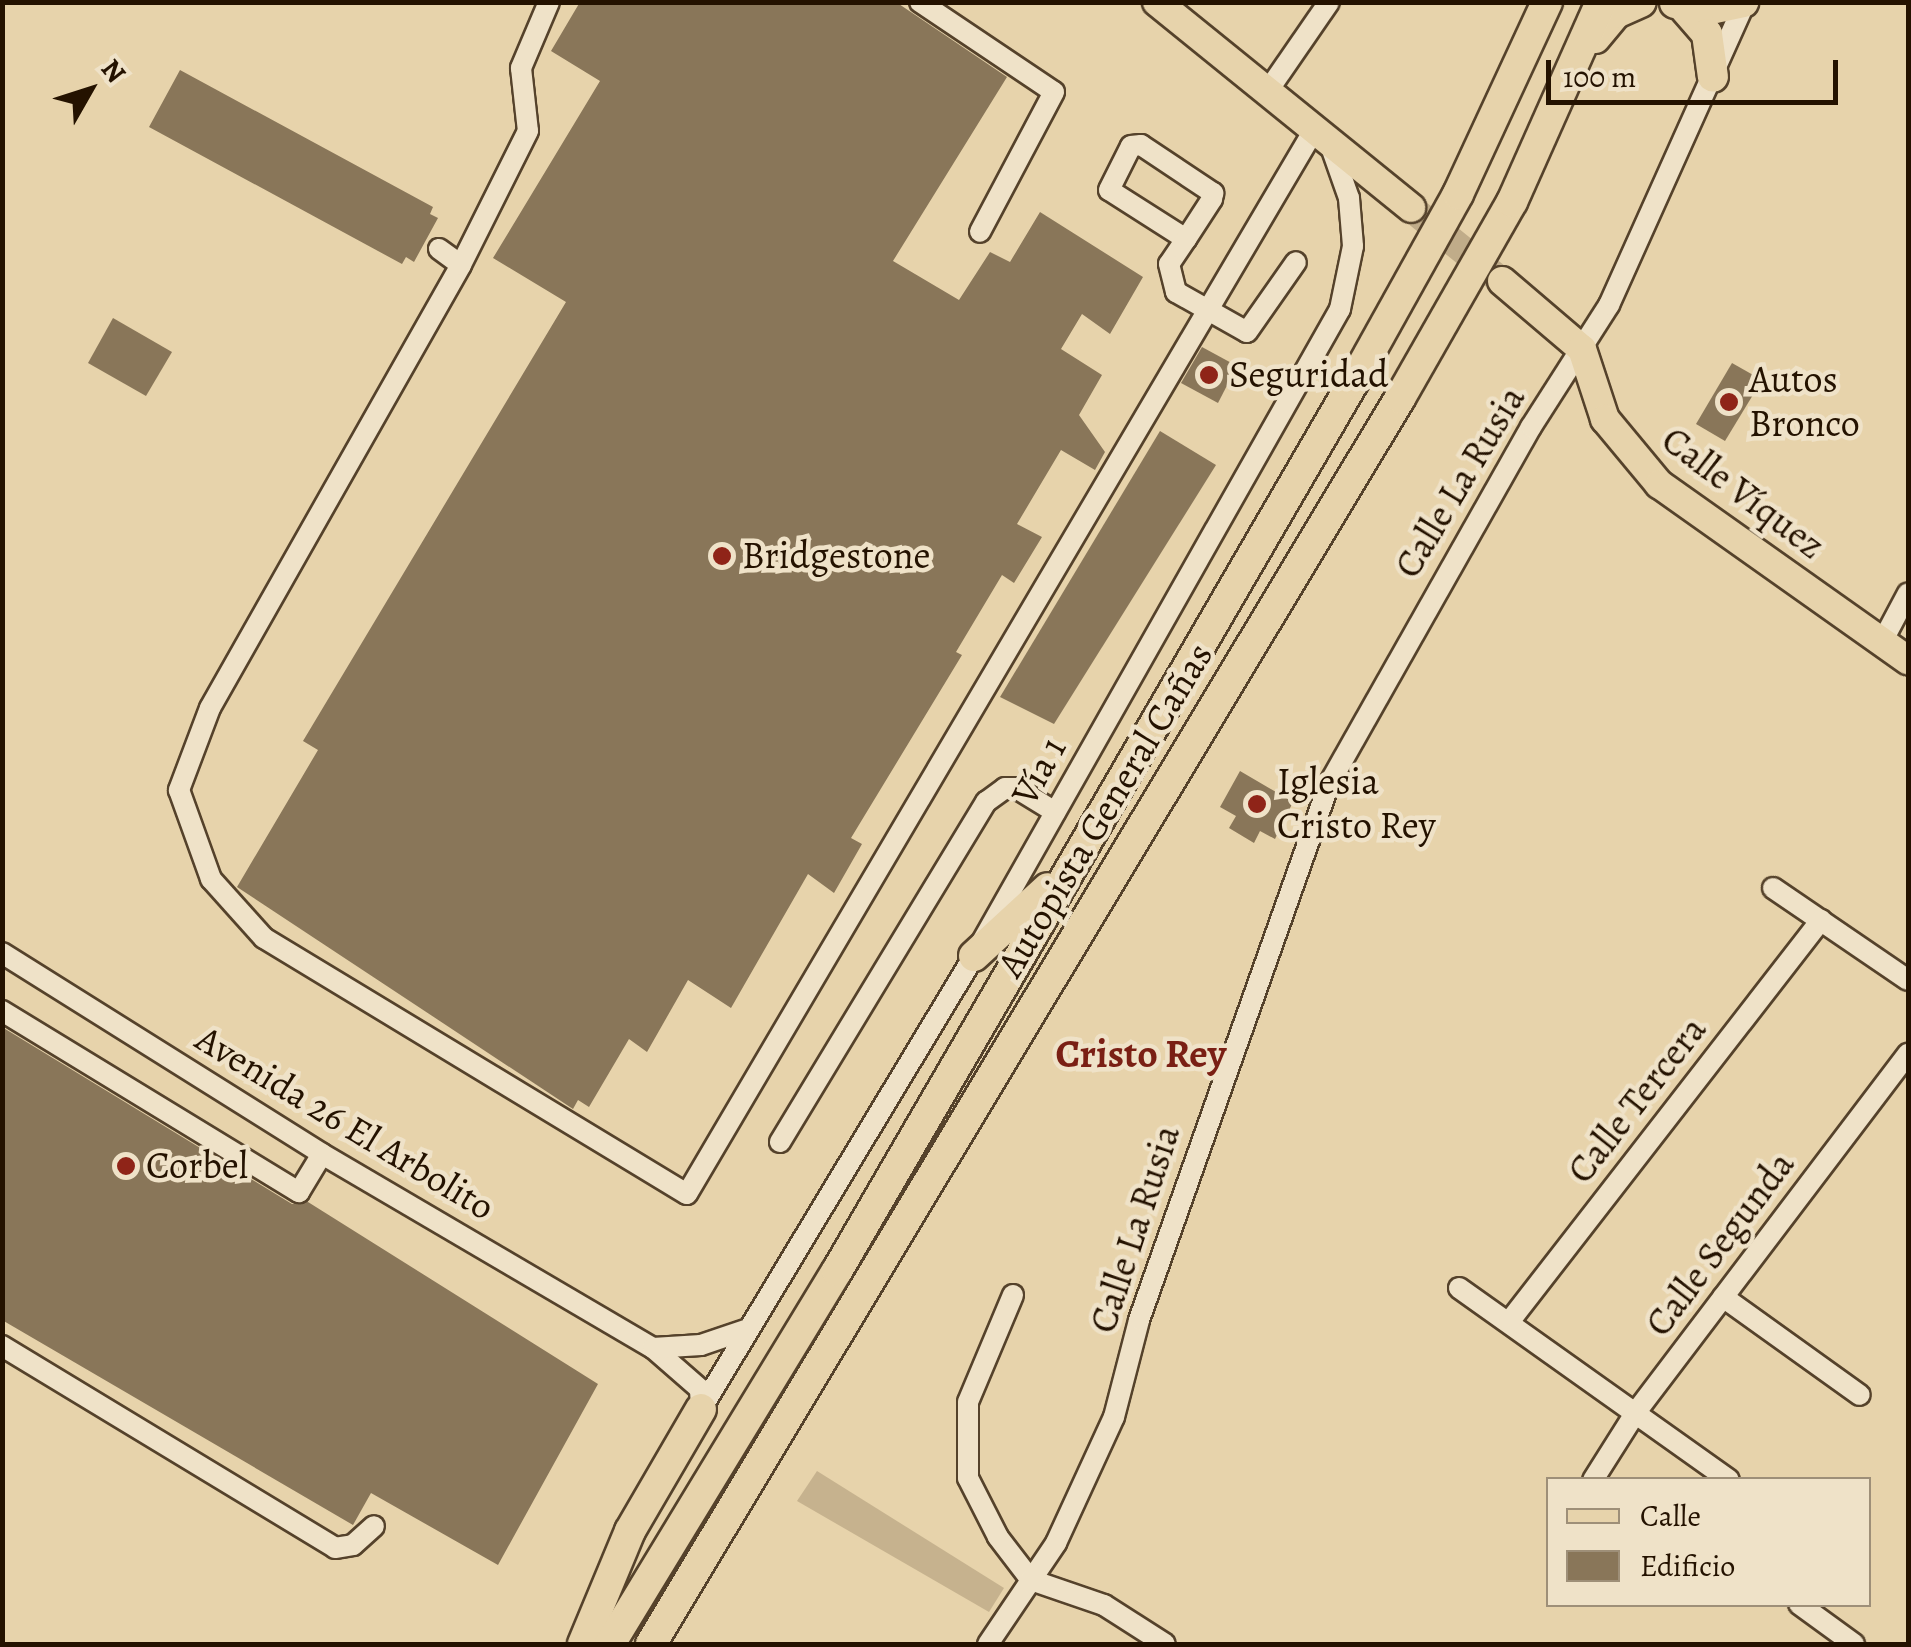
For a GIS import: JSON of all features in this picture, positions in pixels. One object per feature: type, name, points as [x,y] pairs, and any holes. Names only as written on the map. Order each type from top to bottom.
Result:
[{"type":"highway","name":"Autopista General Cañas","points":[[610,1644],[1072,866],[1448,211],[1547,2]]},
{"type":"highway","name":"Autopista General Cañas","points":[[651,1644],[1400,398],[1512,202],[1580,62],[1601,2]]},
{"type":"highway","points":[[1580,62],[1616,13],[1641,2]]},
{"type":"highway","points":[[1677,3],[1744,3]]},
{"type":"highway","points":[[1677,3],[1707,34],[1713,77]]},
{"type":"highway","points":[[974,956],[1072,866]]},
{"type":"highway","points":[[584,1644],[630,1531],[701,1409]]},
{"type":"main road","points":[[1156,2],[1411,208]]},
{"type":"main road","points":[[1502,281],[1582,349]]},
{"type":"main road","name":"Calle Víquez","points":[[1582,349],[1604,419],[1659,484],[1908,660]]},
{"type":"street","points":[[548,2],[520,68],[528,131],[461,264],[210,708],[179,790],[212,879],[264,938],[687,1194],[1203,310],[1321,136]]},
{"type":"street","points":[[920,2],[1054,92],[980,232]]},
{"type":"street","points":[[1267,92],[1330,2]]},
{"type":"street","name":"Calle La Rusia","points":[[988,1644],[1056,1544],[1114,1417],[1145,1302],[1329,784],[1608,305],[1744,3]]},
{"type":"street","name":"Vía 1","points":[[701,1409],[974,956],[1340,309],[1353,246],[1349,198],[1321,136]]},
{"type":"street","points":[[1186,239],[1109,190],[1132,146],[1141,145],[1213,193],[1169,278],[1176,292],[1247,332],[1296,262]]},
{"type":"street","points":[[439,249],[461,264]]},
{"type":"street","points":[[1882,642],[1908,592]]},
{"type":"street","points":[[780,1142],[986,802],[1004,788],[1016,788],[1055,812]]},
{"type":"street","points":[[1773,888],[1908,980]]},
{"type":"street","name":"Calle Tercera","points":[[1510,1322],[1820,920]]},
{"type":"street","name":"Avenida 26 El Arbolito","points":[[2,953],[322,1154],[654,1348],[700,1389],[701,1409]]},
{"type":"street","points":[[2,1012],[300,1192],[322,1154]]},
{"type":"street","name":"Calle Segunda","points":[[1594,1477],[1636,1412],[1908,1054]]},
{"type":"street","points":[[1459,1288],[1726,1477]]},
{"type":"street","points":[[1014,1295],[968,1402],[965,1460],[989,1522],[1031,1580],[1104,1606],[1165,1644]]},
{"type":"street","points":[[1723,1298],[1860,1394]]},
{"type":"street","points":[[654,1348],[701,1344],[748,1329]]},
{"type":"street","points":[[2,1346],[335,1548],[353,1545],[374,1526]]},
{"type":"street","points":[[1803,1607],[1854,1644]]},
{"type":"shaded area","points":[[817,1471],[1004,1588],[989,1612],[797,1501]]},
{"type":"building","name":"Bridgestone","points":[[580,2],[896,2],[1007,77],[893,261],[959,300],[990,252],[1010,262],[1040,212],[1143,277],[1110,334],[1082,314],[1061,349],[1102,375],[1079,415],[1105,452],[1095,470],[1061,450],[1017,524],[1042,537],[1014,583],[1002,575],[956,652],[962,655],[851,838],[862,844],[834,893],[808,874],[731,1008],[688,980],[647,1052],[629,1039],[589,1107],[578,1100],[573,1109],[237,887],[318,750],[303,741],[566,302],[493,258],[600,81],[551,51]]},
{"type":"building","points":[[180,70],[433,207],[430,214],[438,218],[414,262],[406,257],[402,264],[149,127]]},
{"type":"building","points":[[113,318],[172,352],[146,396],[88,363]]},
{"type":"building","name":"Seguridad","points":[[1202,347],[1237,366],[1218,403],[1181,383]]},
{"type":"building","name":"Autos Bronco","points":[[1732,363],[1762,380],[1725,441],[1696,424]]},
{"type":"building","points":[[1160,431],[1216,465],[1054,724],[1000,697]]},
{"type":"building","name":"Iglesia Cristo Rey","points":[[1240,771],[1293,802],[1275,839],[1260,831],[1254,843],[1229,828],[1236,816],[1220,807]]},
{"type":"building","name":"Corbel","points":[[2,1027],[292,1204],[308,1202],[598,1384],[498,1565],[371,1493],[353,1525],[2,1320]]},
{"type":"tunnel","points":[[1411,208],[1495,276]]},
{"type":"place","name":"Seguridad","points":[[1209,375]]},
{"type":"place","name":"Autos Bronco","points":[[1729,402]]},
{"type":"place","name":"Bridgestone","points":[[722,556]]},
{"type":"place","name":"Iglesia Cristo Rey","points":[[1257,804]]},
{"type":"place","name":"Corbel","points":[[126,1166]]},
{"type":"district","name":"Cristo Rey","points":[[1141,1054]]}]
